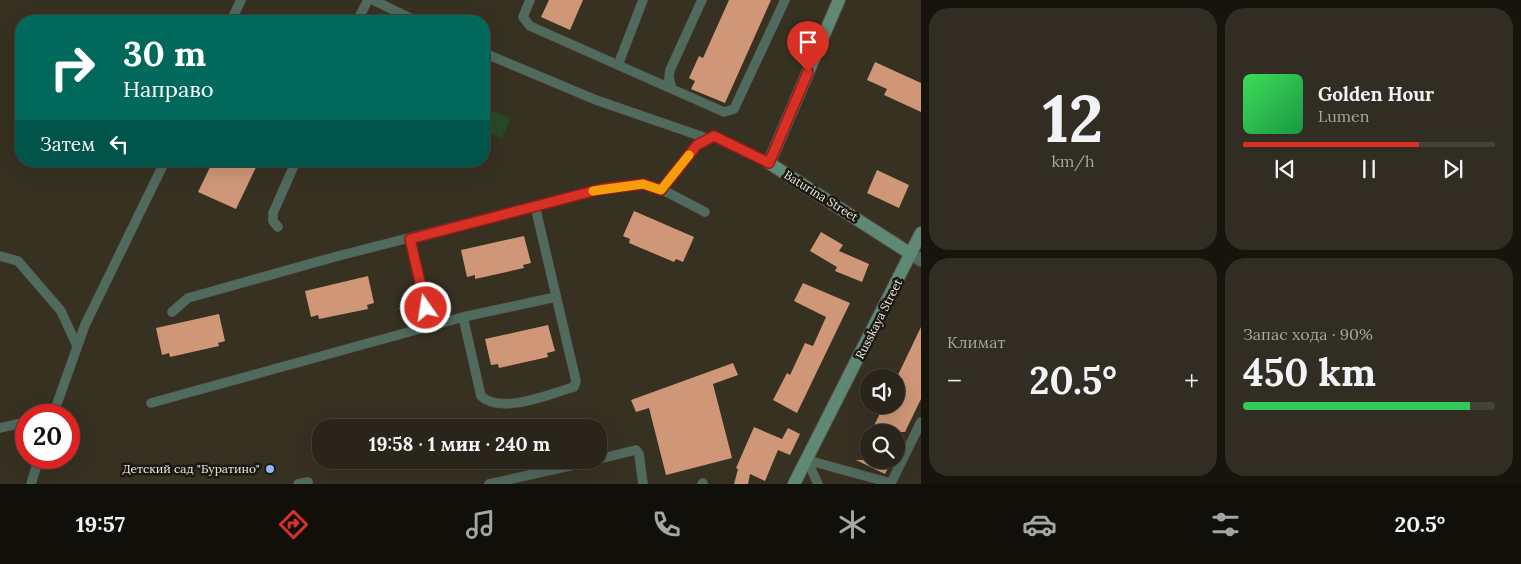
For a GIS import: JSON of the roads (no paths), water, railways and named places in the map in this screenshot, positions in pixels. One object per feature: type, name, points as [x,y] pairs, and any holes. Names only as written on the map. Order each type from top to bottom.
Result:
[{"type":"street","points":[[769,163],[839,0]]},
{"type":"street","name":"Baturina Street","points":[[769,163],[916,257]]},
{"type":"street","name":"Russkaya Street","points":[[794,484],[916,257],[921,233]]},
{"type":"lane","points":[[234,15],[242,0]]},
{"type":"lane","points":[[361,15],[368,0]]},
{"type":"lane","points":[[373,0],[404,15]]},
{"type":"lane","points":[[530,0],[523,17],[530,26],[724,112],[734,109],[784,0]]},
{"type":"lane","points":[[618,65],[644,0]]},
{"type":"lane","points":[[672,89],[669,78],[670,70],[702,0]]},
{"type":"lane","points":[[490,56],[596,100],[708,139]]},
{"type":"lane","points":[[661,190],[697,145],[714,136],[769,163]]},
{"type":"lane","points":[[57,404],[85,325],[162,167]]},
{"type":"lane","points":[[278,226],[274,221],[274,213],[293,167]]},
{"type":"lane","points":[[172,312],[188,298],[338,256],[601,189],[643,184],[661,190],[705,212]]},
{"type":"lane","points":[[463,317],[481,396],[487,402],[508,404],[574,387],[576,381],[534,206]]},
{"type":"lane","points":[[410,239],[430,324]]},
{"type":"lane","points":[[0,256],[18,261],[61,311],[78,346]]},
{"type":"lane","points":[[151,403],[347,350],[430,324],[556,297]]},
{"type":"lane","points":[[807,460],[891,483],[921,422]]},
{"type":"lane","points":[[0,428],[15,425]]},
{"type":"lane","points":[[607,458],[636,450],[639,454],[643,484]]},
{"type":"lane","points":[[807,460],[818,484]]},
{"type":"lane","points":[[31,484],[36,469]]},
{"type":"lane","points":[[489,484],[557,469]]},
{"type":"lane","points":[[298,484],[308,482],[308,484]]},
{"type":"place","name":"Детский сад \"Буратино\"","points":[[270,469]]}]
